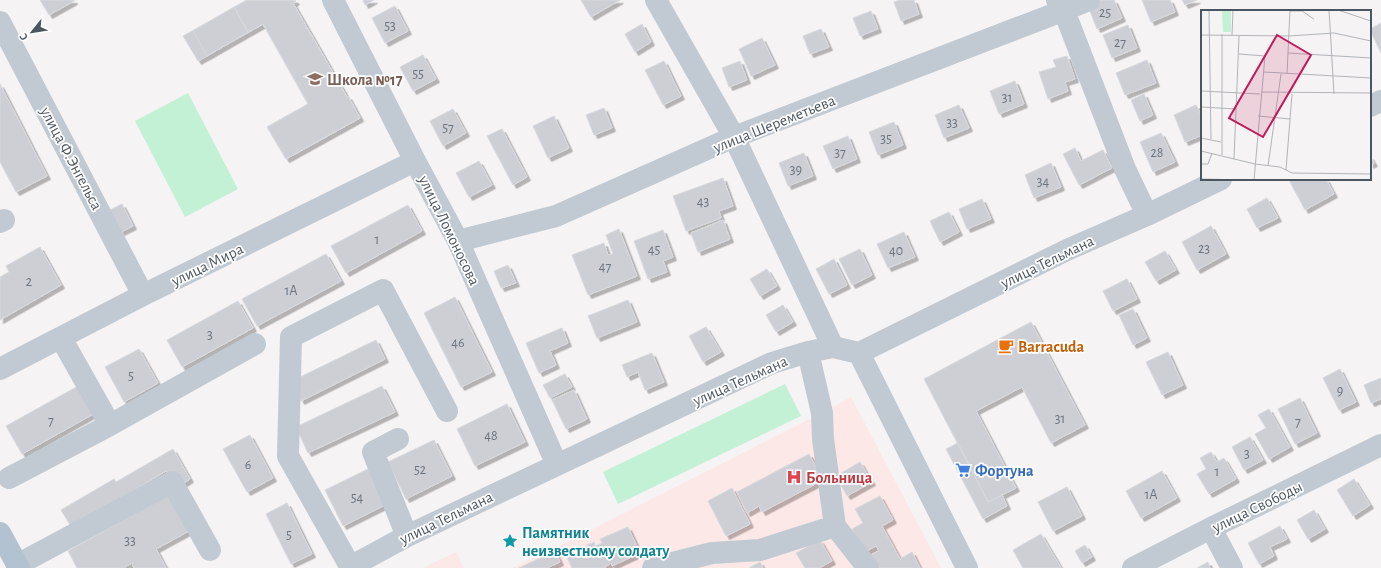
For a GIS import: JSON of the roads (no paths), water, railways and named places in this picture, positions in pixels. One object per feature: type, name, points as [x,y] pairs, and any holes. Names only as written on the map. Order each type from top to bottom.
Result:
[{"type":"main road","points":[[0,533],[18,567]]},
{"type":"street","name":"улица Ломоносова","points":[[333,0],[415,161],[458,241],[557,465]]},
{"type":"street","points":[[656,0],[734,137],[833,347]]},
{"type":"street","name":"улица Шереметьева","points":[[458,241],[556,216],[734,137],[1060,6],[1089,0]]},
{"type":"street","points":[[1060,6],[1068,21],[1125,169],[1147,215]]},
{"type":"street","name":"улица Ф.Энгельса","points":[[0,22],[143,295]]},
{"type":"street","points":[[1371,106],[1381,101]]},
{"type":"street","name":"улица Мира","points":[[0,369],[143,295],[415,161]]},
{"type":"street","name":"улица Тельмана","points":[[351,567],[407,536],[772,363],[808,352],[833,347],[859,353],[1069,249],[1147,215],[1219,180]]},
{"type":"street","points":[[351,567],[288,456],[291,337],[384,290],[447,411]]},
{"type":"street","points":[[61,338],[110,425]]},
{"type":"street","points":[[9,478],[110,425],[255,344]]},
{"type":"street","points":[[808,352],[822,413],[823,439],[835,526],[868,568]]},
{"type":"street","points":[[859,353],[967,568]]},
{"type":"street","points":[[398,439],[373,452],[407,536]]},
{"type":"street","name":"улица Свободы","points":[[1133,568],[1381,445]]},
{"type":"street","points":[[18,567],[172,482],[210,550]]},
{"type":"street","points":[[653,568],[712,553],[760,550],[835,526]]},
{"type":"street","points":[[1211,528],[1232,568]]},
{"type":"place","name":"Школа №17","points":[[315,79]]},
{"type":"place","name":"Barracuda","points":[[1006,346]]},
{"type":"place","name":"Фортуна","points":[[963,470]]},
{"type":"place","name":"Больница","points":[[794,477]]},
{"type":"place","name":"Памятник неизвестному солдату","points":[[510,541]]}]
